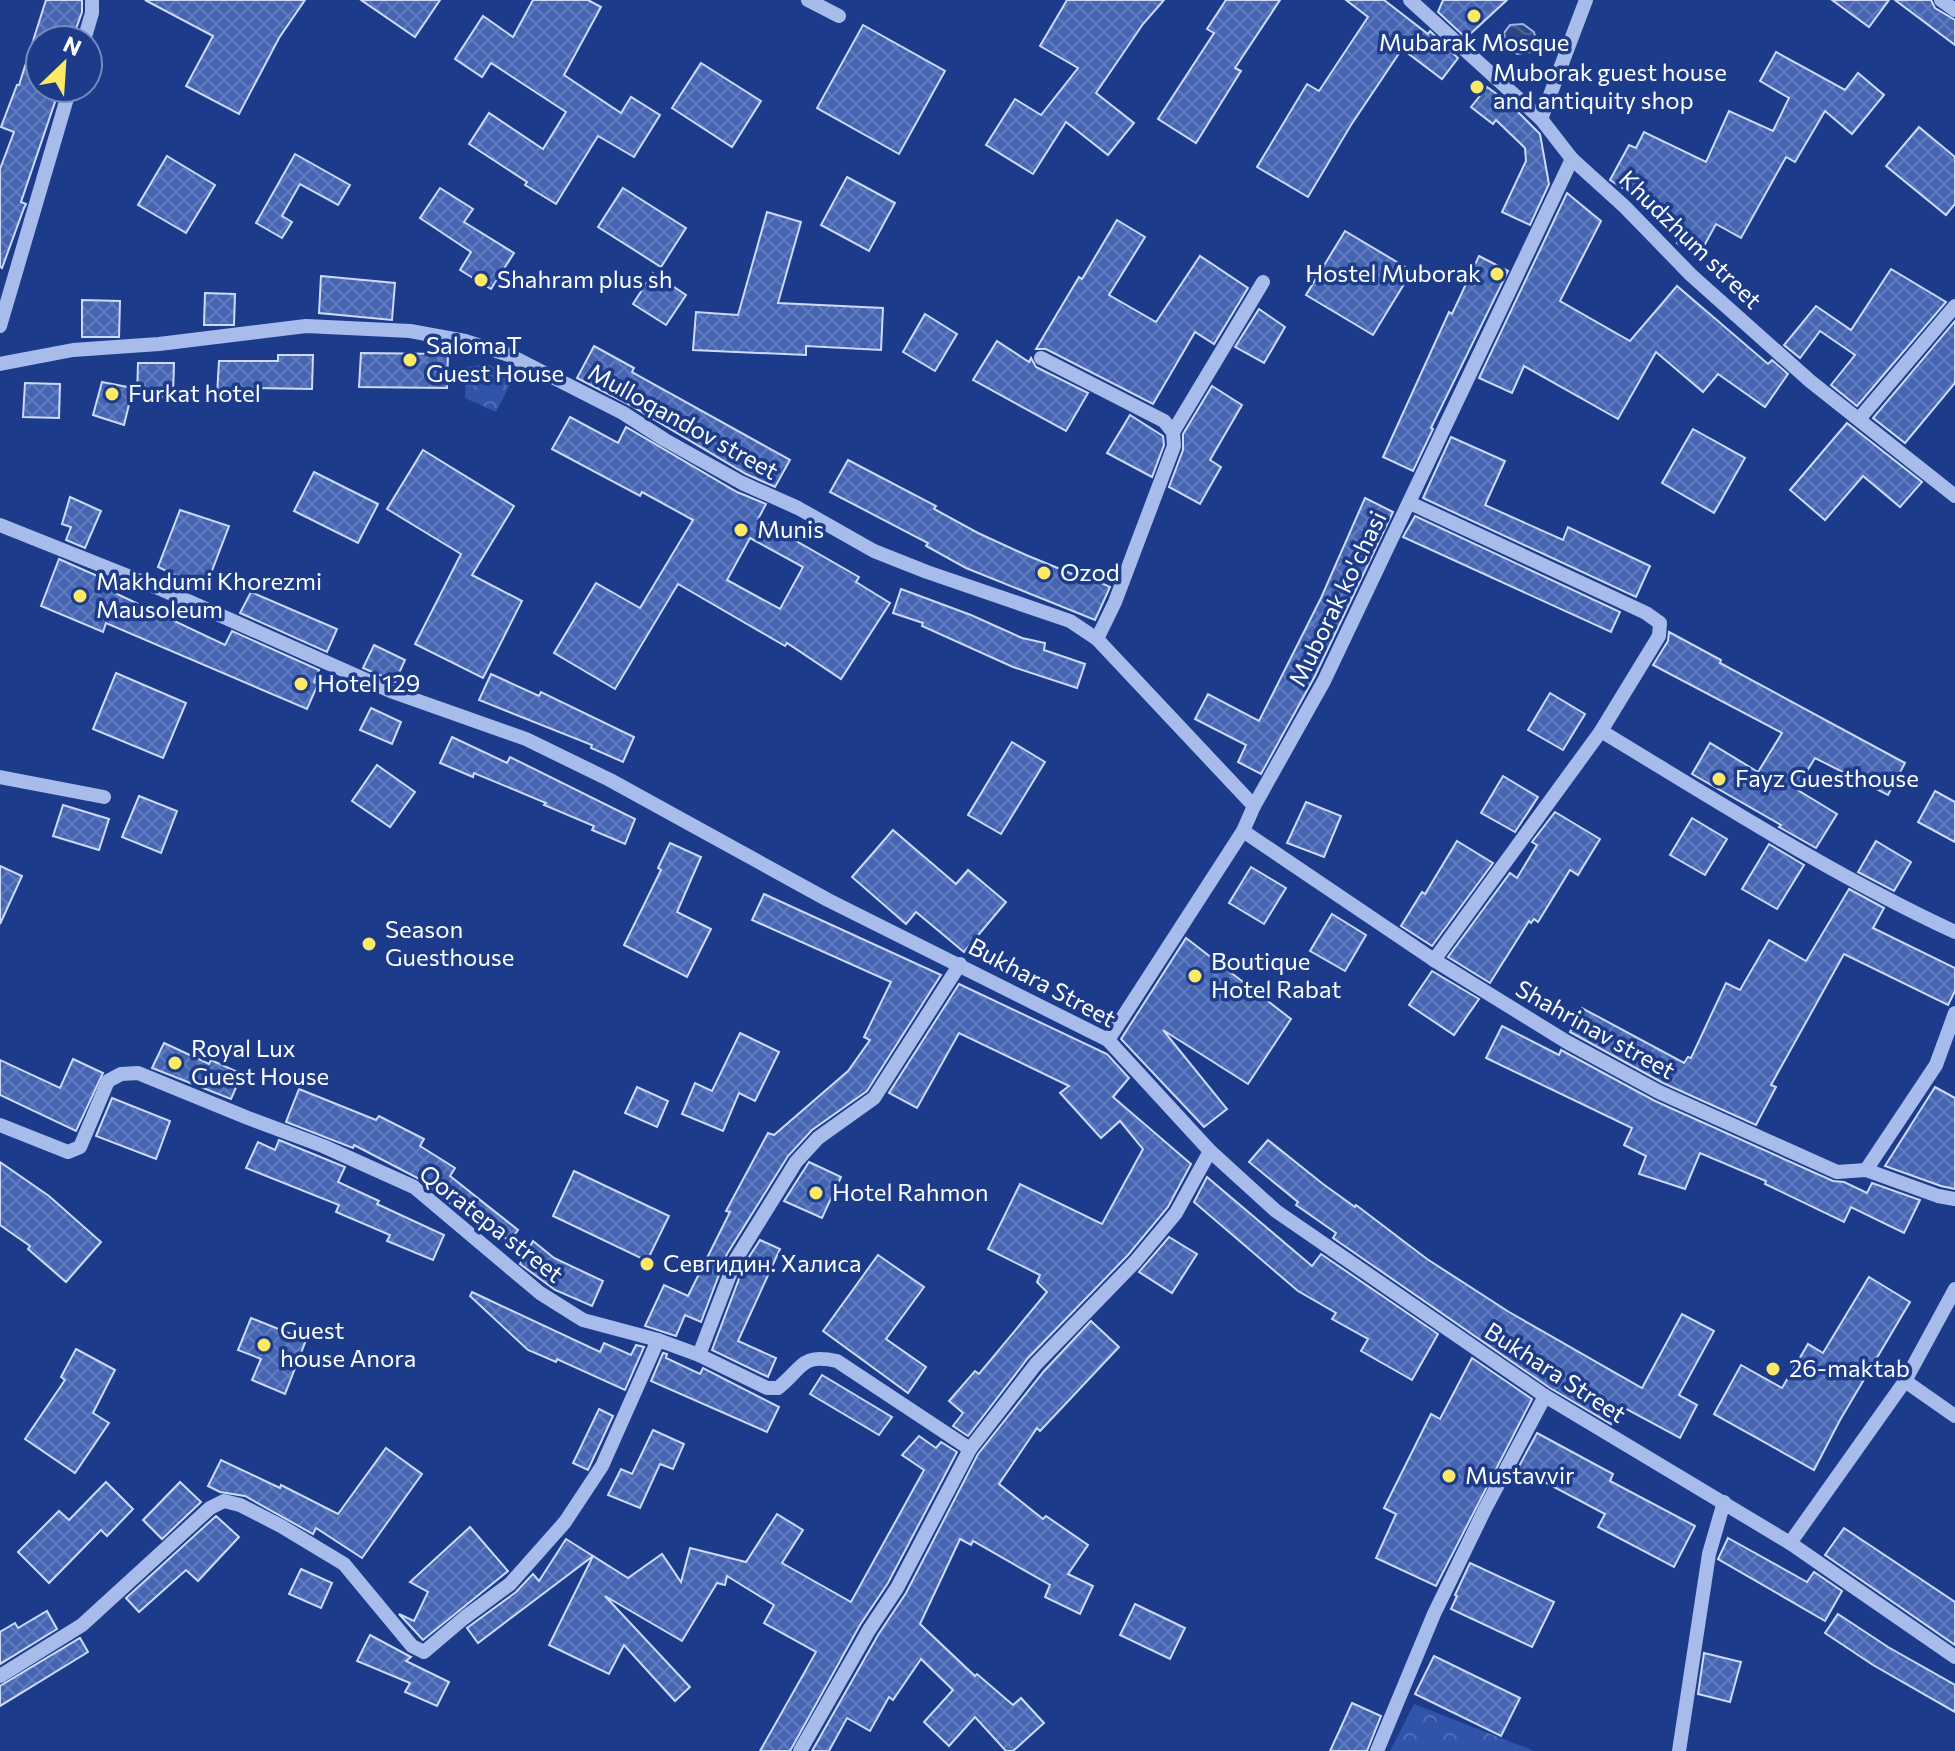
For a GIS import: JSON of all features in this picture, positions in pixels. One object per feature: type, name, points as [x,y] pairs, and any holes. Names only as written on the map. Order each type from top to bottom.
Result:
[{"type":"street","points":[[89,24],[92,0]]},
{"type":"street","points":[[808,0],[839,16]]},
{"type":"street","name":"Khudzhum street","points":[[1410,0],[1541,119],[1572,159],[1625,207],[1691,275],[1810,381],[1955,496]]},
{"type":"street","points":[[1541,119],[1586,0]]},
{"type":"street","points":[[1941,0],[1955,10]]},
{"type":"street","points":[[0,326],[65,104]]},
{"type":"street","name":"Muborak ko'chasi","points":[[1108,1040],[1243,831],[1324,681],[1572,159]]},
{"type":"street","points":[[1097,639],[1115,602],[1174,446],[1173,432],[1263,282]]},
{"type":"street","points":[[1859,419],[1955,306]]},
{"type":"street","name":"Mulloqandov street","points":[[0,364],[73,350],[159,344],[306,326],[410,331],[465,341],[509,355],[623,413],[742,483],[798,508],[874,551],[1070,621],[1097,639],[1254,806]]},
{"type":"street","points":[[1041,358],[1164,421],[1173,432]]},
{"type":"street","points":[[1410,503],[1632,606],[1660,623],[1659,636],[1601,731],[1434,960]]},
{"type":"street","name":"Bukhara Street","points":[[0,525],[163,590],[393,692],[526,739],[610,780],[828,900],[1108,1040],[1210,1151],[1276,1211],[1545,1396],[1790,1543],[1955,1657]]},
{"type":"street","points":[[1601,731],[1914,914],[1955,932]]},
{"type":"street","points":[[0,777],[104,797]]},
{"type":"street","name":"Shahrinav street","points":[[1243,831],[1434,960],[1567,1042],[1659,1092],[1837,1172],[1866,1170],[1938,1196],[1955,1199]]},
{"type":"street","points":[[699,1355],[736,1259],[796,1162],[818,1138],[874,1098],[960,964]]},
{"type":"street","points":[[1866,1170],[1936,1065],[1955,1013]]},
{"type":"street","name":"Qoratepa street","points":[[0,1125],[68,1152],[80,1147],[108,1081],[121,1074],[138,1073],[323,1146],[414,1187],[551,1300],[583,1320],[658,1340],[699,1355],[767,1388],[778,1388],[804,1360],[820,1357],[837,1361],[970,1449]]},
{"type":"street","points":[[800,1751],[869,1630],[897,1588],[970,1449],[1036,1364],[1135,1262],[1176,1213],[1210,1151]]},
{"type":"street","points":[[1790,1543],[1905,1381],[1955,1289]]},
{"type":"street","points":[[0,1676],[82,1625],[210,1508],[224,1501],[240,1505],[281,1526],[344,1564],[412,1646],[424,1652],[510,1584],[565,1522],[602,1466],[658,1340]]},
{"type":"street","points":[[1905,1381],[1955,1416]]},
{"type":"street","points":[[1377,1751],[1434,1614],[1545,1396]]},
{"type":"street","points":[[1679,1751],[1709,1554],[1724,1502]]},
{"type":"green space","points":[[487,364],[514,377],[496,412],[465,398],[467,367]]},
{"type":"green space","points":[[1414,1704],[1534,1751],[1390,1751]]},
{"type":"water","points":[[1523,24],[1534,32],[1537,44],[1531,52],[1517,54],[1506,44],[1504,33],[1510,25]]},
{"type":"building","points":[[46,0],[82,0],[78,24],[38,24]]},
{"type":"building","points":[[145,0],[305,0],[279,38],[239,114],[186,86],[213,36]]},
{"type":"building","points":[[361,0],[440,0],[415,37]]},
{"type":"building","points":[[533,0],[588,0],[601,7],[564,75],[621,113],[631,97],[660,115],[634,157],[598,136],[556,204],[469,144],[489,113],[543,149],[566,112],[491,63],[482,77],[455,59],[483,16],[513,37]]},
{"type":"building","points":[[1067,0],[1164,0],[1143,24],[1096,93],[1134,123],[1108,155],[1066,122],[1033,174],[986,145],[1015,99],[1041,115],[1078,68],[1040,46]]},
{"type":"building","points":[[1226,0],[1280,0],[1235,68],[1241,71],[1196,143],[1158,119],[1214,33],[1207,29]]},
{"type":"building","points":[[1346,0],[1384,0],[1428,34],[1430,31],[1458,58],[1442,79],[1402,49],[1308,197],[1257,167],[1307,84],[1319,91],[1368,17]]},
{"type":"building","name":"Mubarak Mosque","points":[[1443,0],[1507,0],[1466,38],[1438,12]]},
{"type":"building","points":[[1832,0],[1889,0],[1869,27]]},
{"type":"building","points":[[1895,0],[1931,0],[1935,8],[1955,20],[1955,45]]},
{"type":"building","points":[[863,25],[945,71],[899,154],[817,108]]},
{"type":"building","points":[[1776,52],[1845,90],[1858,73],[1884,95],[1852,134],[1825,111],[1795,162],[1786,157],[1741,238],[1716,224],[1699,255],[1677,243],[1684,228],[1610,180],[1629,145],[1636,148],[1644,132],[1706,162],[1729,111],[1773,131],[1789,98],[1760,81]]},
{"type":"building","points":[[701,63],[761,101],[732,147],[672,108]]},
{"type":"building","points":[[24,69],[24,104],[54,104],[21,202],[26,204],[2,268],[0,169],[14,132],[1,127]]},
{"type":"building","points":[[1487,87],[1508,102],[1540,134],[1549,184],[1530,225],[1502,212],[1526,161],[1525,148],[1496,120],[1493,124],[1471,107]]},
{"type":"building","points":[[1919,127],[1955,157],[1955,204],[1946,215],[1886,166]]},
{"type":"building","points":[[295,154],[350,185],[338,205],[300,184],[282,216],[292,222],[282,238],[256,223]]},
{"type":"building","points":[[167,156],[215,185],[186,233],[138,205]]},
{"type":"building","points":[[847,177],[895,203],[869,251],[821,225]]},
{"type":"building","points":[[440,188],[473,209],[464,222],[514,253],[491,289],[460,270],[471,252],[420,218]]},
{"type":"building","points":[[623,188],[686,228],[661,267],[598,227]]},
{"type":"building","points":[[1567,193],[1601,221],[1560,301],[1630,341],[1677,286],[1768,364],[1772,360],[1788,374],[1765,407],[1718,374],[1703,392],[1656,352],[1618,419],[1524,366],[1512,393],[1479,378]]},
{"type":"building","points":[[767,212],[801,222],[778,303],[883,308],[881,350],[806,346],[806,355],[693,350],[696,312],[738,315]]},
{"type":"building","points":[[1117,220],[1145,237],[1109,295],[1156,322],[1200,256],[1248,288],[1214,344],[1195,332],[1153,404],[1046,349],[1036,349]]},
{"type":"building","points":[[1345,231],[1412,271],[1373,335],[1306,295]]},
{"type":"building","points":[[1479,256],[1508,271],[1413,471],[1383,457],[1449,312],[1452,314]]},
{"type":"building","points":[[1891,269],[1946,302],[1857,406],[1831,385],[1855,355],[1820,331],[1800,358],[1784,345],[1816,306],[1851,330]]},
{"type":"building","points":[[653,273],[686,295],[666,325],[633,304]]},
{"type":"building","points":[[321,276],[395,283],[392,320],[319,313]]},
{"type":"building","points":[[205,293],[235,294],[234,325],[204,325]]},
{"type":"building","points":[[82,300],[120,301],[119,337],[82,337]]},
{"type":"building","points":[[1259,309],[1285,327],[1264,363],[1235,347]]},
{"type":"building","points":[[925,314],[957,334],[935,371],[903,352]]},
{"type":"building","points":[[1955,321],[1955,383],[1905,443],[1873,418]]},
{"type":"building","points":[[997,341],[1029,362],[1031,358],[1036,367],[1088,393],[1066,431],[973,380]]},
{"type":"building","points":[[594,346],[634,368],[632,372],[790,460],[775,487],[746,474],[628,404],[577,378]]},
{"type":"building","points":[[361,353],[448,354],[447,388],[359,387]]},
{"type":"building","points":[[278,355],[313,355],[312,389],[253,388],[253,395],[217,395],[219,361],[278,361]]},
{"type":"building","points":[[138,363],[174,363],[173,397],[137,397]]},
{"type":"building","name":"Furkat hotel","points":[[102,382],[133,388],[124,425],[93,415]]},
{"type":"building","points":[[25,383],[60,384],[59,418],[23,417]]},
{"type":"building","points":[[1212,386],[1242,405],[1210,460],[1221,467],[1200,504],[1169,487],[1183,450],[1183,434]]},
{"type":"building","points":[[1130,415],[1163,436],[1164,445],[1152,477],[1107,453]]},
{"type":"building","points":[[570,417],[618,443],[626,427],[737,492],[766,504],[758,519],[859,577],[856,582],[890,603],[841,679],[787,643],[785,646],[678,584],[615,689],[554,653],[596,583],[640,608],[693,520],[642,492],[640,496],[552,449]],"holes":[[[750,538],[803,567],[780,609],[727,580]]]},
{"type":"building","points":[[1847,423],[1922,482],[1900,507],[1863,476],[1825,520],[1790,490]]},
{"type":"building","points":[[1693,429],[1745,458],[1714,513],[1662,483]]},
{"type":"building","points":[[1451,437],[1505,461],[1485,505],[1563,540],[1568,527],[1650,566],[1636,597],[1423,498]]},
{"type":"building","points":[[423,450],[514,506],[472,575],[522,601],[483,678],[415,644],[461,554],[387,509]]},
{"type":"building","points":[[848,460],[936,506],[934,509],[978,533],[1110,587],[1095,620],[966,568],[926,546],[928,543],[830,492]]},
{"type":"building","points":[[314,472],[378,504],[358,543],[294,511]]},
{"type":"building","points":[[70,497],[101,511],[85,548],[66,540],[71,527],[62,524]]},
{"type":"building","points":[[1365,498],[1393,512],[1315,676],[1261,774],[1238,762],[1246,745],[1195,719],[1208,694],[1259,721],[1321,598]]},
{"type":"building","points":[[180,510],[229,526],[205,589],[158,567]]},
{"type":"building","points":[[1415,516],[1620,612],[1611,632],[1403,537]]},
{"type":"building","points":[[59,559],[120,586],[117,594],[225,645],[232,631],[319,670],[314,682],[318,684],[307,709],[106,623],[103,632],[41,606]]},
{"type":"building","points":[[901,589],[1022,638],[1045,643],[1044,650],[1085,664],[1077,688],[1013,667],[922,626],[923,623],[893,613]]},
{"type":"building","points":[[251,592],[337,629],[327,652],[240,613]]},
{"type":"building","points":[[1669,632],[1905,763],[1888,795],[1815,758],[1796,789],[1837,814],[1816,848],[1692,774],[1710,743],[1758,772],[1782,733],[1653,665],[1668,641]]},
{"type":"building","points":[[374,645],[405,660],[395,682],[363,668]]},
{"type":"building","points":[[116,673],[186,703],[163,758],[93,729]]},
{"type":"building","points":[[491,674],[539,696],[541,692],[634,737],[623,762],[591,748],[592,745],[479,700]]},
{"type":"building","points":[[1550,693],[1585,714],[1563,750],[1528,730]]},
{"type":"building","points":[[371,708],[401,722],[392,744],[360,730]]},
{"type":"building","points":[[452,737],[507,763],[510,757],[635,819],[625,844],[592,830],[594,826],[544,805],[546,803],[474,773],[473,777],[440,763]]},
{"type":"building","points":[[1012,742],[1045,762],[1001,834],[968,815]]},
{"type":"building","points":[[377,765],[415,792],[390,827],[352,801]]},
{"type":"building","points":[[1503,776],[1538,797],[1515,832],[1481,813]]},
{"type":"building","points":[[1935,791],[1955,802],[1955,842],[1918,822]]},
{"type":"building","points":[[139,796],[177,811],[161,853],[122,837]]},
{"type":"building","points":[[1306,802],[1341,816],[1324,857],[1287,843]]},
{"type":"building","points":[[63,805],[109,819],[99,850],[53,836]]},
{"type":"building","points":[[1555,812],[1600,839],[1578,875],[1570,870],[1538,922],[1534,919],[1531,923],[1529,921],[1490,983],[1448,957],[1510,873],[1517,878],[1537,845],[1532,842]]},
{"type":"building","points":[[1692,818],[1727,839],[1705,875],[1670,855]]},
{"type":"building","points":[[893,830],[956,884],[968,870],[1006,902],[964,952],[916,912],[906,924],[852,877]]},
{"type":"building","points":[[1457,841],[1493,863],[1432,946],[1401,926],[1422,892],[1425,894]]},
{"type":"building","points":[[1876,841],[1911,862],[1894,891],[1858,872]]},
{"type":"building","points":[[670,843],[701,857],[677,912],[711,929],[687,977],[624,945],[661,870],[658,868]]},
{"type":"building","points":[[1769,844],[1804,865],[1777,909],[1742,889]]},
{"type":"building","points":[[0,866],[22,876],[0,924]]},
{"type":"building","points":[[1251,867],[1286,888],[1264,924],[1229,903]]},
{"type":"building","points":[[1849,889],[1884,908],[1873,928],[1955,968],[1955,991],[1948,1005],[1844,954],[1771,1085],[1776,1087],[1756,1125],[1663,1083],[1570,1032],[1582,1008],[1684,1063],[1688,1057],[1691,1058],[1726,983],[1740,990],[1769,940],[1806,961]]},
{"type":"building","points":[[764,894],[941,975],[867,1091],[812,1130],[788,1156],[727,1254],[701,1322],[685,1315],[676,1336],[645,1326],[664,1285],[688,1296],[730,1212],[726,1211],[768,1133],[774,1135],[848,1071],[870,1040],[864,1037],[891,982],[752,920]]},
{"type":"building","points":[[1332,914],[1366,935],[1345,971],[1310,951]]},
{"type":"building","name":"Boutique Hotel Rabat","points":[[1186,938],[1291,1019],[1248,1084],[1163,1030],[1227,1109],[1204,1127],[1121,1039]]},
{"type":"building","points":[[1432,971],[1479,999],[1454,1035],[1409,1005]]},
{"type":"building","points":[[959,984],[1107,1054],[1129,1078],[1113,1097],[1191,1164],[1168,1207],[1128,1255],[1028,1358],[968,1436],[953,1426],[963,1413],[949,1401],[975,1371],[979,1374],[1047,1292],[1037,1282],[1040,1275],[988,1249],[1020,1184],[1102,1224],[1143,1149],[1120,1121],[1101,1138],[1060,1093],[1069,1086],[959,1033],[917,1108],[889,1093]]},
{"type":"building","points":[[1502,1026],[1559,1055],[1561,1050],[1655,1101],[1833,1181],[1844,1182],[1867,1193],[1872,1183],[1920,1200],[1904,1233],[1851,1207],[1844,1222],[1765,1184],[1766,1181],[1700,1153],[1685,1189],[1639,1174],[1646,1156],[1624,1145],[1632,1128],[1486,1058]]},
{"type":"building","points":[[740,1033],[779,1052],[755,1101],[739,1093],[723,1131],[682,1114],[695,1083],[712,1091]]},
{"type":"building","points":[[164,1043],[209,1064],[211,1060],[242,1074],[231,1099],[152,1068]]},
{"type":"building","points":[[73,1059],[103,1073],[76,1131],[0,1095],[0,1060],[60,1088]]},
{"type":"building","points":[[637,1087],[668,1101],[657,1127],[625,1113]]},
{"type":"building","points":[[1935,1087],[1955,1098],[1955,1189],[1885,1166]]},
{"type":"building","points":[[299,1089],[376,1120],[379,1116],[424,1139],[420,1146],[455,1168],[450,1176],[518,1230],[510,1241],[444,1199],[431,1185],[354,1145],[353,1148],[286,1122]]},
{"type":"building","points":[[112,1098],[170,1121],[156,1159],[96,1136]]},
{"type":"building","points":[[279,1140],[345,1167],[338,1182],[444,1235],[433,1260],[387,1241],[390,1235],[336,1212],[339,1205],[246,1168],[258,1142],[275,1150]]},
{"type":"building","points":[[1268,1140],[1427,1259],[1509,1312],[1642,1388],[1682,1314],[1714,1331],[1679,1395],[1697,1405],[1680,1438],[1621,1406],[1611,1424],[1550,1388],[1333,1238],[1336,1233],[1296,1205],[1298,1202],[1249,1162]]},
{"type":"building","points":[[0,1162],[49,1196],[101,1242],[66,1282],[28,1249],[30,1246],[0,1225]]},
{"type":"building","points":[[809,1162],[841,1177],[822,1218],[784,1201]]},
{"type":"building","points":[[574,1171],[669,1216],[647,1261],[553,1216]]},
{"type":"building","points":[[1207,1177],[1312,1266],[1321,1254],[1438,1334],[1412,1380],[1361,1351],[1368,1339],[1332,1319],[1336,1313],[1298,1291],[1194,1202]]},
{"type":"building","points":[[1169,1237],[1197,1254],[1172,1293],[1139,1272]]},
{"type":"building","points":[[760,1240],[780,1249],[738,1341],[776,1358],[768,1377],[712,1350],[745,1263]]},
{"type":"building","points":[[533,1241],[554,1258],[603,1281],[592,1306],[555,1290],[520,1264]]},
{"type":"building","points":[[878,1255],[924,1287],[886,1339],[926,1367],[908,1393],[823,1331]]},
{"type":"building","points":[[1869,1277],[1910,1302],[1814,1470],[1714,1414],[1741,1365],[1782,1388],[1808,1344],[1823,1353]]},
{"type":"building","points":[[472,1292],[600,1352],[604,1343],[631,1355],[636,1345],[644,1347],[625,1390],[557,1359],[556,1362],[528,1350],[470,1296]]},
{"type":"building","points":[[251,1318],[306,1340],[285,1394],[252,1380],[261,1359],[238,1350]]},
{"type":"building","points":[[1091,1321],[1119,1347],[1040,1431],[1037,1428],[999,1484],[1043,1519],[1046,1516],[1088,1545],[1068,1574],[1093,1586],[1080,1614],[1045,1597],[1050,1585],[973,1541],[971,1545],[960,1539],[920,1624],[975,1676],[977,1674],[1013,1705],[1021,1698],[1044,1723],[1013,1751],[1006,1751],[975,1717],[949,1746],[924,1722],[953,1690],[921,1659],[893,1700],[889,1697],[870,1731],[847,1718],[829,1751],[812,1751],[878,1635],[906,1593],[978,1454],[1044,1371]]},
{"type":"building","points":[[76,1349],[115,1370],[93,1413],[109,1423],[75,1473],[25,1439],[65,1380],[61,1377]]},
{"type":"building","points":[[663,1353],[667,1354],[666,1358],[700,1374],[703,1368],[779,1407],[767,1432],[651,1381]]},
{"type":"building","points":[[1472,1358],[1532,1399],[1436,1586],[1376,1558],[1396,1514],[1384,1508],[1431,1414],[1440,1419]]},
{"type":"building","points":[[822,1375],[892,1417],[879,1435],[810,1394]]},
{"type":"building","points":[[599,1409],[613,1416],[588,1470],[573,1463]]},
{"type":"building","points":[[653,1430],[684,1444],[673,1469],[660,1464],[640,1508],[608,1495],[621,1469],[632,1474]]},
{"type":"building","points":[[1537,1433],[1613,1474],[1610,1481],[1695,1526],[1674,1567],[1598,1527],[1605,1514],[1518,1468]]},
{"type":"building","points":[[919,1436],[936,1448],[941,1442],[957,1452],[888,1583],[860,1625],[790,1751],[760,1751],[816,1652],[764,1623],[774,1605],[727,1576],[725,1585],[717,1583],[682,1641],[605,1596],[690,1687],[675,1701],[624,1645],[609,1674],[549,1645],[593,1556],[628,1578],[662,1554],[681,1582],[690,1548],[746,1562],[777,1514],[803,1530],[782,1563],[851,1602],[924,1470],[902,1455]]},
{"type":"building","points":[[386,1448],[422,1474],[362,1558],[316,1528],[313,1534],[245,1496],[220,1492],[208,1486],[221,1460],[280,1488],[281,1485],[338,1514]]},
{"type":"building","points":[[106,1482],[133,1509],[107,1536],[101,1530],[49,1583],[18,1552],[59,1511],[69,1520]]},
{"type":"building","points":[[180,1482],[201,1502],[162,1539],[143,1520]]},
{"type":"building","points":[[216,1516],[239,1537],[198,1581],[186,1570],[139,1612],[126,1598]]},
{"type":"building","points":[[470,1527],[508,1571],[423,1640],[399,1614],[414,1621],[428,1592],[410,1582]]},
{"type":"building","points":[[1844,1528],[1955,1602],[1955,1645],[1825,1555]]},
{"type":"building","points":[[1728,1538],[1807,1582],[1814,1572],[1842,1591],[1825,1621],[1718,1559]]},
{"type":"building","points":[[566,1539],[593,1556],[478,1643],[467,1628],[516,1592],[533,1574],[539,1581]]},
{"type":"building","points":[[1470,1563],[1554,1602],[1532,1647],[1451,1609]]},
{"type":"building","points":[[301,1569],[332,1583],[321,1608],[289,1594]]},
{"type":"building","points":[[1135,1604],[1185,1628],[1170,1659],[1120,1635]]},
{"type":"building","points":[[47,1611],[57,1629],[0,1664],[0,1632],[15,1623],[18,1628]]},
{"type":"building","points":[[1838,1614],[1955,1685],[1955,1712],[1873,1665],[1825,1633]]},
{"type":"building","points":[[370,1635],[411,1657],[406,1661],[449,1682],[437,1706],[405,1692],[410,1683],[357,1661]]},
{"type":"building","points":[[80,1638],[88,1652],[0,1706],[0,1686]]},
{"type":"building","points":[[1704,1653],[1741,1662],[1730,1702],[1698,1694]]},
{"type":"building","points":[[1434,1656],[1520,1698],[1501,1736],[1415,1694]]},
{"type":"building","points":[[1352,1703],[1381,1716],[1367,1751],[1330,1751]]},
{"type":"place","name":"Mubarak Mosque","points":[[1474,16]]},
{"type":"place","name":"Muborak guest house and antiquity shop","points":[[1477,87]]},
{"type":"place","name":"Hostel Muborak","points":[[1497,274]]},
{"type":"place","name":"Shahram plus sh","points":[[481,280]]},
{"type":"place","name":"SalomaT Guest House","points":[[410,360]]},
{"type":"place","name":"Furkat hotel","points":[[112,394]]},
{"type":"place","name":"Munis","points":[[741,530]]},
{"type":"place","name":"Ozod","points":[[1044,573]]},
{"type":"place","name":"Makhdumi Khorezmi Mausoleum","points":[[80,596]]},
{"type":"place","name":"Hotel 129","points":[[301,684]]},
{"type":"place","name":"Fayz Guesthouse","points":[[1719,779]]},
{"type":"place","name":"Season Guesthouse","points":[[369,944]]},
{"type":"place","name":"Boutique Hotel Rabat","points":[[1195,976]]},
{"type":"place","name":"Royal Lux Guest House","points":[[175,1063]]},
{"type":"place","name":"Hotel Rahmon","points":[[816,1193]]},
{"type":"place","name":"Севгидин. Халиса","points":[[647,1264]]},
{"type":"place","name":"Guest house Anora","points":[[264,1345]]},
{"type":"place","name":"26-maktab","points":[[1773,1369]]},
{"type":"place","name":"Mustavvir","points":[[1449,1476]]}]
